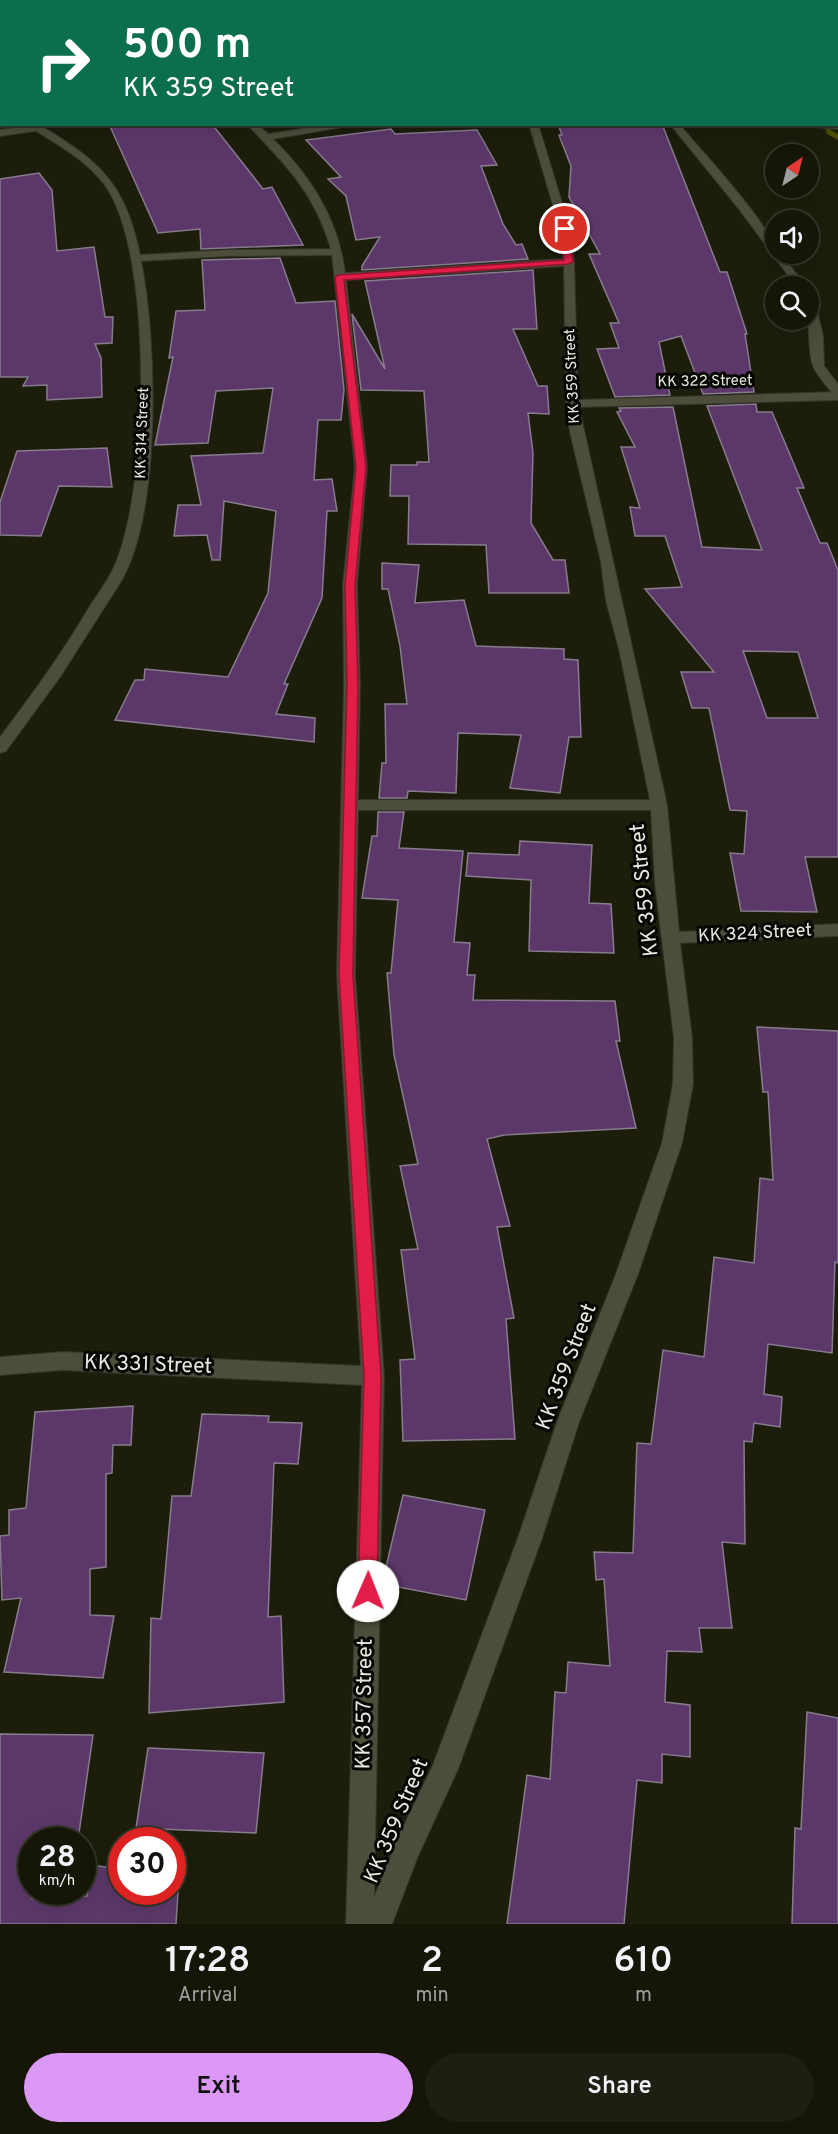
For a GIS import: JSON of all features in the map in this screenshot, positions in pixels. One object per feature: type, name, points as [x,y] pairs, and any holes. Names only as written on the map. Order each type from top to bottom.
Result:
[{"type":"street","points":[[0,133],[34,126]]},
{"type":"street","name":"KK 314 Street","points":[[0,748],[78,640],[123,563],[141,488],[144,437],[146,342],[130,229],[117,196],[99,171],[68,146],[34,126]]},
{"type":"street","name":"KK 357 Street","points":[[253,126],[286,156],[311,192],[331,228],[337,252],[361,467],[350,585],[352,685],[346,975],[373,1376],[360,1924]]},
{"type":"street","points":[[267,137],[343,126]]},
{"type":"street","name":"KK 359 Street","points":[[378,1924],[407,1850],[445,1768],[488,1656],[568,1422],[627,1274],[672,1143],[683,1084],[683,1038],[673,938],[664,883],[659,805],[572,404],[565,229],[534,126]]},
{"type":"street","points":[[676,126],[743,207],[765,238]]},
{"type":"street","points":[[135,258],[227,253],[337,252]]},
{"type":"street","points":[[339,277],[568,262]]},
{"type":"street","points":[[784,264],[793,276]]},
{"type":"street","points":[[816,330],[818,366],[838,394]]},
{"type":"street","name":"KK 322 Street","points":[[572,404],[838,394]]},
{"type":"street","name":"KK 359 Street","points":[[349,805],[659,805]]},
{"type":"street","name":"KK 324 Street","points":[[673,938],[838,930]]},
{"type":"street","name":"KK 331 Street","points":[[0,1366],[63,1361],[373,1376]]},
{"type":"building","points":[[110,126],[214,126],[263,189],[272,187],[303,245],[201,249],[200,229],[158,233]]},
{"type":"building","points":[[559,126],[663,126],[720,272],[727,272],[747,334],[745,334],[754,392],[703,394],[681,336],[659,342],[670,395],[615,397],[597,349],[619,348],[610,323],[619,323],[589,254],[600,254],[569,197],[571,166],[559,135],[562,135]]},
{"type":"building","points":[[391,129],[395,134],[477,130],[497,165],[481,166],[503,224],[516,245],[522,244],[528,259],[362,270],[362,266],[380,237],[356,240],[346,196],[328,179],[341,177],[306,140]]},
{"type":"building","points":[[39,173],[52,190],[57,251],[94,247],[105,317],[113,317],[112,343],[95,344],[101,358],[102,397],[47,400],[47,385],[23,386],[28,377],[0,377],[0,179]]},
{"type":"building","points":[[280,258],[296,303],[335,301],[344,390],[341,420],[318,420],[314,480],[332,479],[337,511],[327,511],[322,598],[284,684],[288,684],[276,714],[315,718],[314,742],[115,720],[135,680],[144,680],[145,669],[228,677],[268,593],[276,511],[224,501],[220,560],[212,560],[207,535],[174,536],[178,505],[201,505],[191,456],[263,453],[273,388],[216,391],[208,443],[155,445],[173,357],[169,358],[176,311],[205,310],[202,260]]},
{"type":"building","points":[[533,270],[537,329],[513,329],[538,386],[547,386],[549,414],[528,413],[533,453],[531,523],[553,560],[565,560],[569,593],[489,593],[486,545],[408,544],[409,496],[390,496],[391,465],[417,465],[417,462],[429,462],[424,391],[361,390],[352,314],[385,369],[365,281]]},
{"type":"building","points":[[756,404],[757,412],[772,412],[804,488],[797,488],[820,543],[827,543],[838,570],[838,857],[805,857],[817,912],[741,911],[730,853],[744,854],[747,811],[730,810],[709,708],[692,708],[681,672],[714,672],[645,589],[682,587],[665,536],[635,536],[630,507],[640,508],[621,447],[635,447],[617,412],[621,411],[619,408],[673,407],[702,547],[762,550],[707,406]],"holes":[[[743,651],[798,652],[818,718],[767,718]]]},
{"type":"building","points":[[107,448],[112,487],[59,486],[41,536],[0,535],[0,502],[17,451]]},
{"type":"building","points":[[382,563],[419,565],[415,603],[464,600],[476,646],[564,649],[564,659],[578,660],[581,737],[569,737],[560,793],[510,788],[521,735],[458,733],[456,793],[408,791],[407,798],[379,798],[382,763],[386,763],[385,704],[407,704],[400,646],[388,589],[382,589]]},
{"type":"building","points":[[378,812],[404,812],[399,848],[463,851],[454,942],[470,943],[467,975],[475,975],[473,1000],[615,1001],[620,1041],[616,1041],[636,1128],[504,1135],[487,1139],[510,1226],[497,1227],[514,1318],[506,1319],[515,1439],[403,1441],[400,1360],[415,1359],[401,1250],[418,1249],[400,1166],[418,1164],[394,1055],[387,973],[391,973],[398,900],[362,898],[372,836],[377,836]]},
{"type":"building","points":[[520,841],[592,845],[589,903],[611,904],[614,953],[529,951],[531,880],[466,876],[468,853],[519,855]]},
{"type":"building","points":[[757,1027],[838,1031],[838,1263],[835,1262],[832,1353],[768,1344],[764,1394],[782,1397],[780,1427],[754,1423],[752,1442],[744,1441],[745,1544],[722,1542],[732,1628],[699,1628],[702,1652],[667,1651],[665,1702],[690,1705],[690,1757],[662,1754],[662,1783],[637,1780],[624,1924],[507,1924],[527,1775],[550,1779],[555,1692],[566,1693],[568,1662],[610,1666],[604,1579],[596,1580],[594,1552],[633,1553],[637,1443],[651,1444],[663,1350],[704,1357],[714,1257],[754,1263],[760,1178],[773,1180],[768,1092],[763,1092]]},
{"type":"building","points":[[133,1406],[131,1445],[113,1445],[112,1473],[106,1474],[106,1567],[90,1569],[90,1615],[114,1616],[103,1678],[4,1672],[21,1598],[2,1600],[0,1536],[9,1535],[9,1510],[26,1508],[35,1412]]},
{"type":"building","points":[[202,1414],[269,1416],[268,1422],[302,1423],[298,1464],[274,1463],[268,1617],[281,1616],[284,1702],[149,1713],[151,1618],[161,1619],[172,1496],[191,1496]]},
{"type":"building","points":[[403,1495],[485,1510],[466,1600],[382,1584]]},
{"type":"building","points":[[807,1712],[838,1718],[838,1924],[792,1924],[795,1828],[801,1829]]},
{"type":"building","points":[[0,1734],[93,1735],[80,1827],[18,1827],[18,1905],[96,1905],[96,1866],[108,1867],[108,1905],[177,1905],[176,1924],[0,1924]]},
{"type":"building","points":[[148,1748],[264,1753],[256,1833],[186,1830],[186,1827],[136,1827]]},
{"type":"waterway","points":[[827,126],[829,132],[838,137]]},
{"type":"route","points":[[368,1591],[373,1376],[346,975],[352,685],[350,585],[361,467],[339,277],[568,262],[565,229]]}]
